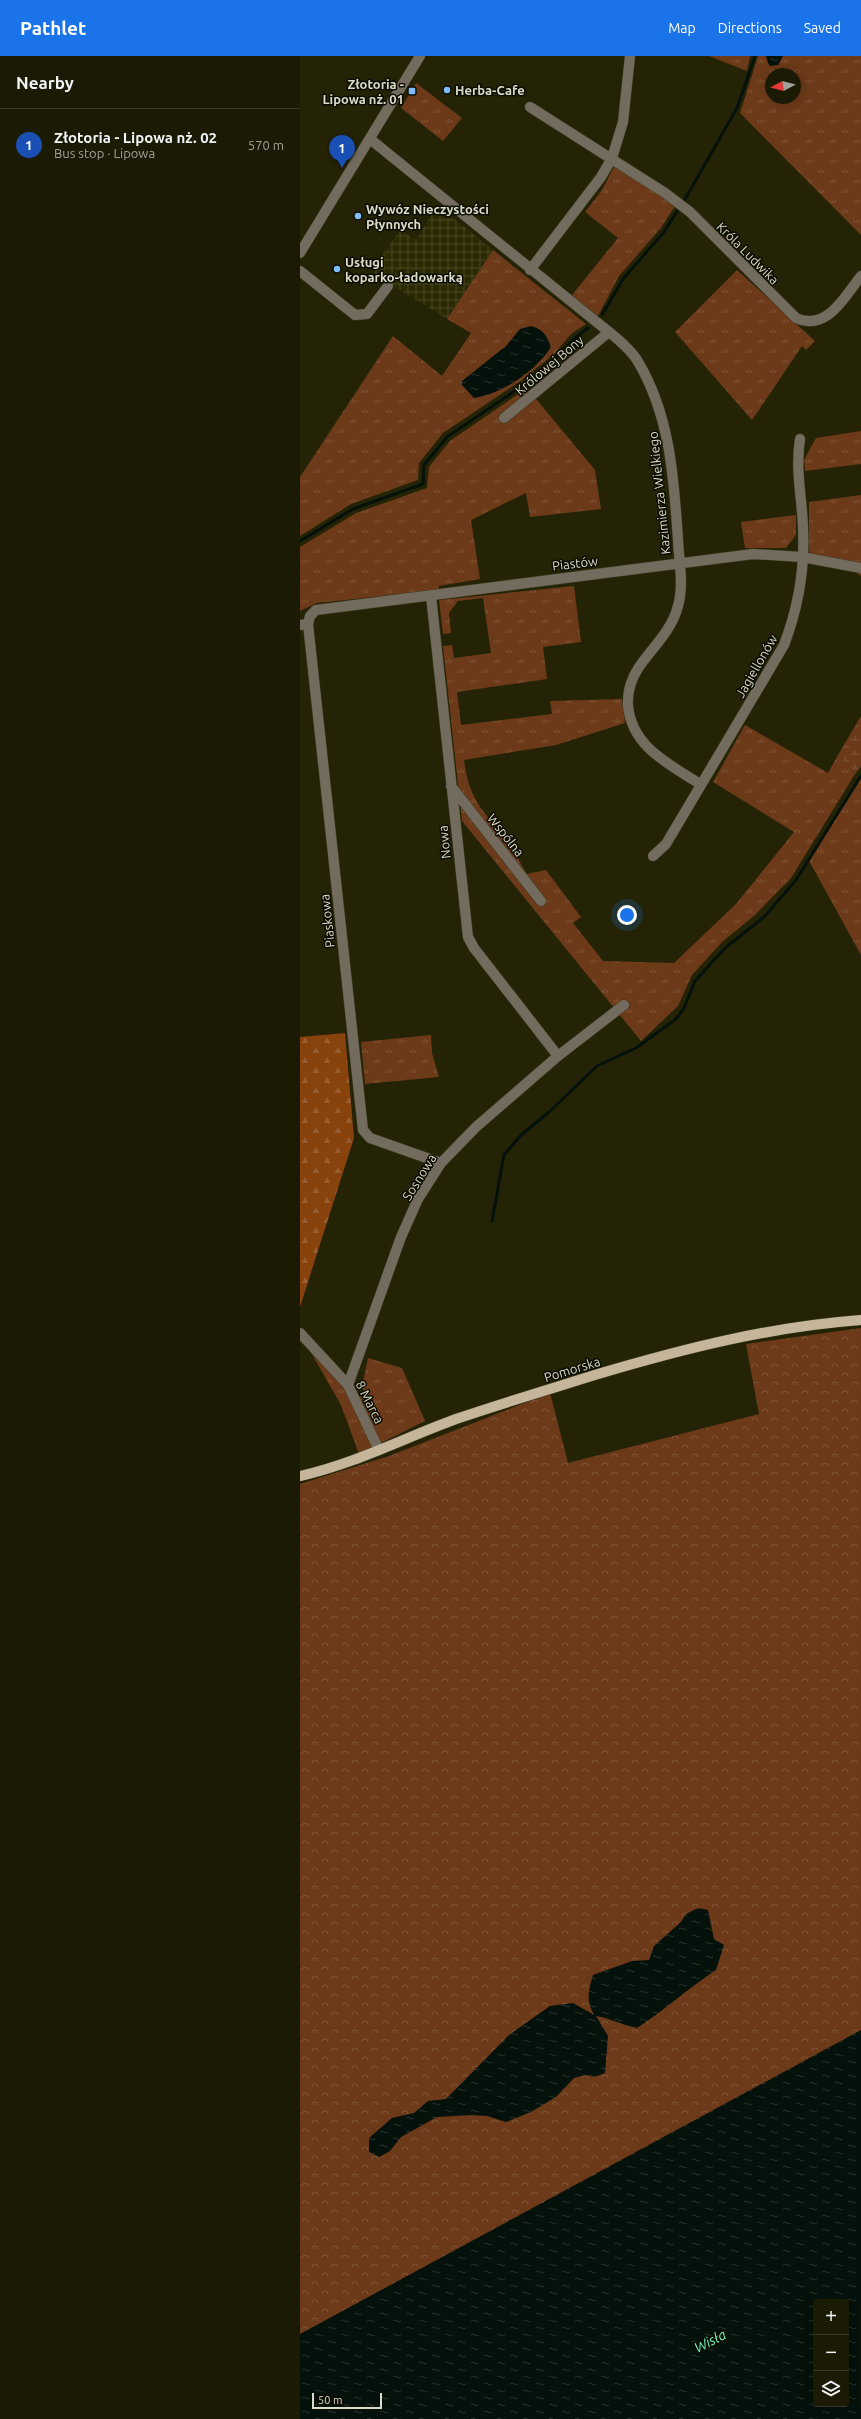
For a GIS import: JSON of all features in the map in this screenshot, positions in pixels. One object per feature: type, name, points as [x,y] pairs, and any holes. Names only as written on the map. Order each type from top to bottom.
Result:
[{"type":"main road","name":"Pomorska","points":[[300,1476],[336,1466],[456,1419],[676,1351],[760,1332],[822,1323],[861,1320]]},
{"type":"street","points":[[300,253],[420,56]]},
{"type":"street","points":[[530,270],[601,178],[612,158],[624,116],[630,56]]},
{"type":"street","name":"Króla Ludwika","points":[[530,107],[612,158],[665,193],[690,212],[793,315],[800,320],[812,322],[825,318],[861,276]]},
{"type":"street","name":"Kazimierza Wielkiego","points":[[370,139],[530,270],[610,332],[636,359],[655,396],[664,422],[676,506],[681,593],[678,608],[664,635],[633,677],[628,699],[629,712],[633,729],[644,745],[658,757],[700,784]]},
{"type":"street","points":[[300,271],[354,315],[367,314],[388,286]]},
{"type":"street","name":"Królowej Bony","points":[[504,418],[610,332]]},
{"type":"street","name":"Jagiellonów","points":[[653,856],[666,844],[700,784],[784,645],[798,601],[802,557],[804,529],[797,461],[800,439]]},
{"type":"street","name":"Piastów","points":[[304,624],[316,610],[753,554],[802,557],[861,568]]},
{"type":"street","name":"Nowa","points":[[431,596],[468,937],[474,948],[558,1056]]},
{"type":"street","name":"Piaskowa","points":[[304,624],[363,1130],[370,1138],[441,1163]]},
{"type":"street","name":"Wspólna","points":[[451,786],[541,901]]},
{"type":"street","name":"Sosnowa","points":[[348,1385],[401,1237],[418,1199],[441,1163],[476,1127],[558,1056],[624,1005]]},
{"type":"street","name":"8 Marca","points":[[300,1333],[348,1385],[379,1450]]},
{"type":"shaded area","points":[[437,205],[493,250],[447,319],[371,272],[400,230],[416,240]]},
{"type":"green space","points":[[709,56],[750,56],[747,71]]},
{"type":"green space","points":[[758,56],[861,56],[861,235],[740,113]]},
{"type":"green space","points":[[416,83],[462,118],[443,141],[401,108]]},
{"type":"green space","points":[[615,165],[675,206],[660,229],[619,276],[598,316],[572,295],[618,238],[585,212],[602,190]]},
{"type":"green space","points":[[493,250],[586,324],[571,334],[555,353],[522,380],[443,433],[419,463],[418,480],[351,504],[300,536],[300,477],[393,336],[442,376],[471,333],[447,319]]},
{"type":"green space","points":[[737,270],[815,341],[806,350],[802,346],[752,420],[675,332]]},
{"type":"green space","points":[[527,388],[595,470],[601,509],[530,517],[526,493],[471,520],[480,579],[439,586],[439,590],[317,603],[300,611],[300,547],[356,513],[427,488],[429,467],[450,441]]},
{"type":"green space","points":[[861,431],[861,464],[805,471],[804,460],[816,438]]},
{"type":"green space","points":[[861,495],[861,576],[853,571],[809,555],[809,502]]},
{"type":"green space","points":[[796,515],[796,535],[786,548],[745,548],[741,522]]},
{"type":"green space","points":[[574,586],[581,642],[543,647],[547,679],[457,692],[461,725],[552,714],[550,701],[622,699],[625,723],[556,745],[464,760],[470,788],[481,808],[511,847],[527,874],[546,870],[581,917],[573,923],[603,961],[674,963],[736,904],[794,832],[713,782],[745,725],[828,773],[838,755],[855,774],[791,878],[755,915],[722,942],[692,975],[678,1006],[641,1041],[462,821],[443,646],[452,645],[454,658],[491,653],[483,598],[458,601],[449,613],[451,633],[443,634],[439,600]]},
{"type":"green space","points":[[861,716],[861,766],[855,774],[838,755]]},
{"type":"green space","points":[[861,776],[861,955],[808,859]]},
{"type":"green space","points":[[345,1033],[354,1138],[300,1307],[300,1037]]},
{"type":"green space","points":[[431,1035],[432,1053],[439,1077],[365,1084],[361,1042]]},
{"type":"green space","points":[[861,1328],[861,2285],[824,2299],[813,2299],[813,2303],[300,2419],[300,1484],[389,1456],[550,1393],[568,1463],[759,1414],[746,1344]]},
{"type":"green space","points":[[309,1349],[370,1405],[362,1387],[368,1358],[402,1368],[425,1421],[359,1454],[341,1405]]},
{"type":"water","points":[[766,56],[783,56],[778,65],[770,66]]},
{"type":"water","points":[[531,326],[542,331],[548,340],[551,347],[545,356],[527,373],[507,386],[485,396],[474,398],[462,385],[462,381],[506,346],[520,329]]},
{"type":"water","points":[[698,1908],[708,1910],[714,1939],[724,1945],[716,1970],[637,2028],[596,2016],[608,2036],[605,2073],[594,2077],[585,2075],[574,2078],[556,2097],[531,2112],[506,2122],[487,2116],[471,2115],[437,2117],[401,2137],[390,2151],[379,2157],[369,2152],[369,2138],[392,2118],[414,2113],[428,2101],[446,2099],[509,2035],[550,2006],[573,2003],[594,2015],[591,2010],[589,2000],[590,1986],[593,1975],[632,1961],[649,1960],[654,1946],[681,1922],[686,1914]]},
{"type":"water","name":"Wisła","points":[[861,2030],[861,2419],[300,2419],[300,2334]]},
{"type":"waterway","points":[[684,201],[737,108],[755,56]]},
{"type":"waterway","points":[[602,315],[623,279],[664,232],[678,210]]},
{"type":"waterway","points":[[300,541],[353,509],[423,484],[424,465],[447,437],[525,384],[588,328]]},
{"type":"waterway","points":[[492,1221],[504,1155],[522,1134],[548,1113],[597,1066],[636,1048],[676,1019],[684,1008],[695,981],[725,948],[764,917],[796,880],[861,776]]},
{"type":"place","name":"Herba-Cafe","points":[[447,90]]},
{"type":"place","name":"Złotoria - Lipowa nż. 01","points":[[412,91]]},
{"type":"place","name":"Złotoria - Lipowa nż. 02","points":[[342,168]]},
{"type":"place","name":"Wywóz Nieczystości Płynnych","points":[[358,216]]},
{"type":"place","name":"Usługi koparko-ładowarką","points":[[337,269]]}]
